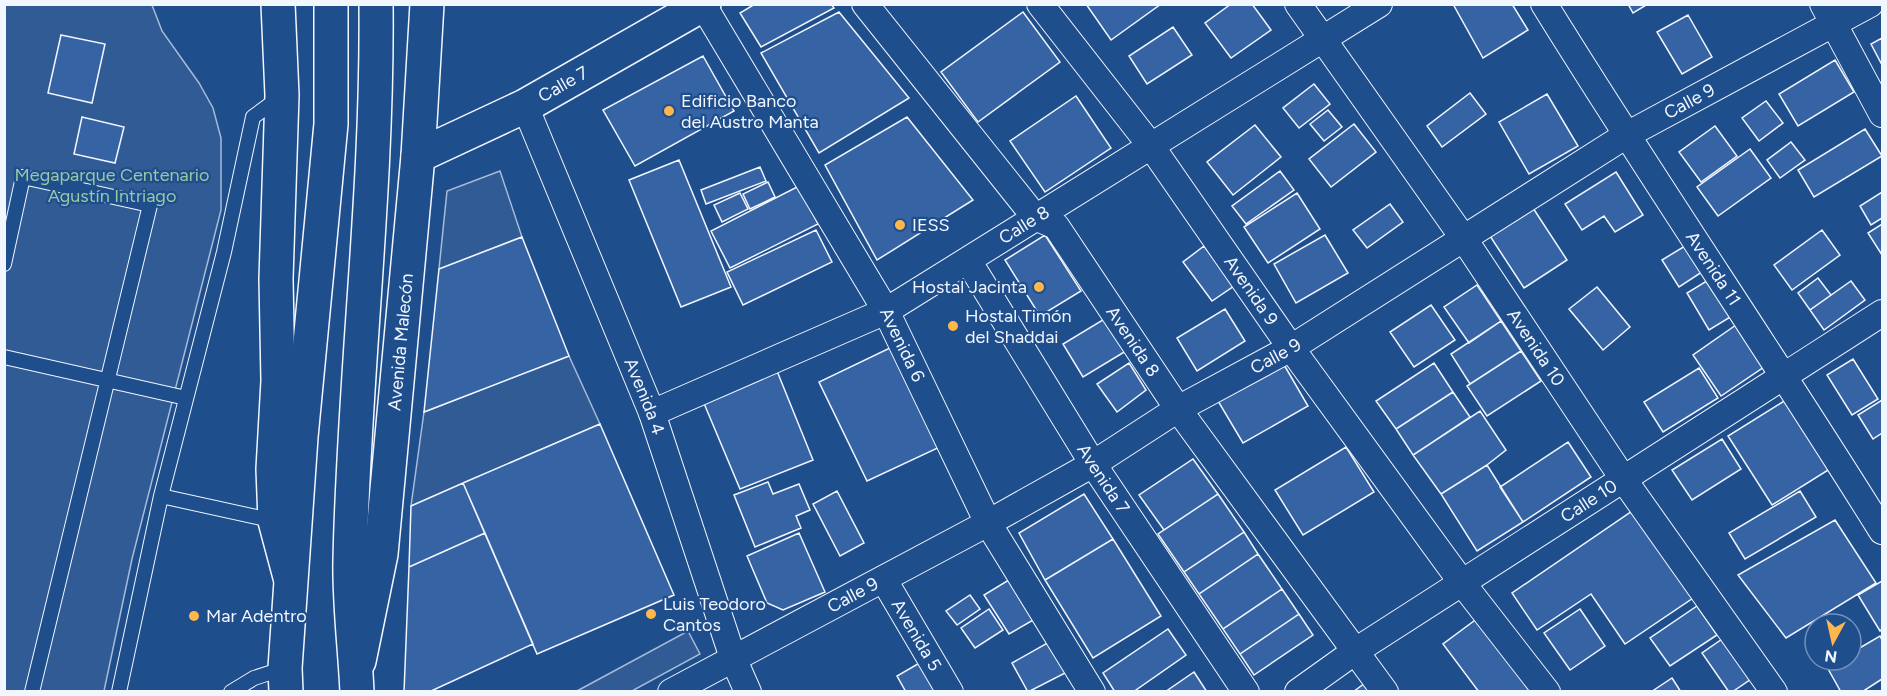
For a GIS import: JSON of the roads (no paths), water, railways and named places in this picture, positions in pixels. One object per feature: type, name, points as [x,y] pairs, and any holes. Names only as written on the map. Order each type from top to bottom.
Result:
[{"type":"main road","points":[[278,4],[282,95],[276,279],[278,381],[273,469],[275,521],[291,579]]},
{"type":"main road","points":[[285,680],[301,438],[331,124],[331,4]]},
{"type":"main road","name":"Avenida Malecón","points":[[357,684],[350,562],[357,393],[374,123],[376,4]]},
{"type":"main road","name":"Avenida Malecón","points":[[357,684],[381,554],[418,156],[427,4]]},
{"type":"main road","name":"Calle 7","points":[[418,156],[525,106],[703,5]]},
{"type":"street","name":"Avenida 8","points":[[865,4],[1035,217],[1056,226],[1178,410],[1385,692]]},
{"type":"street","name":"Avenida 9","points":[[1040,4],[1151,146],[1291,348],[1463,584],[1547,692]]},
{"type":"street","name":"Avenida 10","points":[[1298,4],[1464,238],[1624,480],[1774,692]]},
{"type":"street","name":"Calle 8","points":[[652,413],[886,311],[969,262],[1035,217],[1379,4]]},
{"type":"street","name":"Avenida 11","points":[[1544,4],[1625,136],[1785,377],[1882,531]]},
{"type":"street","name":"Calle 9","points":[[671,692],[988,524],[1093,464],[1178,410],[1291,348],[1625,136],[1829,14],[1870,4]]},
{"type":"street","name":"Avenida 6","points":[[703,5],[886,311],[988,524],[1092,692]]},
{"type":"street","points":[[1829,14],[1882,114]]},
{"type":"street","name":"Avenida 4","points":[[525,106],[652,413],[733,658],[748,692]]},
{"type":"street","name":"Avenida 7","points":[[969,262],[1093,464],[1246,692]]},
{"type":"street","name":"Calle 10","points":[[1298,692],[1354,652],[1882,313]]},
{"type":"street","name":"Avenida 5","points":[[884,580],[950,692]]},
{"type":"lane","points":[[119,692],[161,496],[224,252],[253,117],[282,95]]},
{"type":"lane","points":[[4,264],[23,177],[150,205],[32,692]]},
{"type":"lane","points":[[4,357],[186,398]]},
{"type":"lane","points":[[161,496],[275,521]]},
{"type":"lane","points":[[231,692],[254,678],[285,680]]},
{"type":"place","name":"Edificio Banco del Austro Manta","points":[[669,111]]},
{"type":"place","name":"IESS","points":[[900,225]]},
{"type":"place","name":"Hostal Jacinta","points":[[1039,287]]},
{"type":"place","name":"Hostal Timón del Shaddai","points":[[953,326]]},
{"type":"place","name":"Luis Teodoro Cantos","points":[[651,614]]},
{"type":"place","name":"Mar Adentro","points":[[194,616]]},
{"type":"park label","name":"Megaparque Centenario Agustín Intriago","points":[[112,186]]}]
